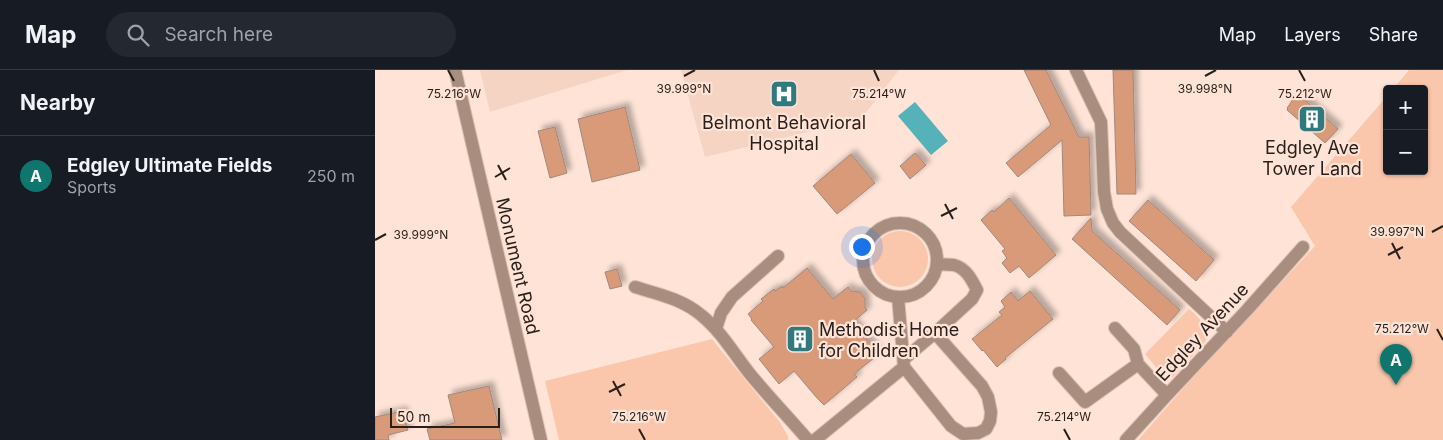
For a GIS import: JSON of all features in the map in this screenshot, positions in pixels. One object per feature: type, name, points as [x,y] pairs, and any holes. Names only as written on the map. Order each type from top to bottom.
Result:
[{"type":"street","name":"Monument Road","points":[[455,70],[541,440]]},
{"type":"street","points":[[1076,70],[1101,122],[1104,192],[1107,210],[1113,223],[1119,232],[1227,332]]},
{"type":"street","points":[[902,223],[914,226],[924,232],[932,241],[937,264],[934,276],[927,286],[917,294],[898,297],[881,292],[871,284],[865,273],[863,261],[865,248],[879,229],[902,223]]},
{"type":"street","name":"Edgley Avenue","points":[[1126,440],[1303,247]]},
{"type":"street","points":[[716,330],[721,313],[732,297],[778,256]]},
{"type":"street","points":[[815,440],[904,363],[972,299],[977,290],[965,272],[955,265],[937,264]]},
{"type":"street","points":[[635,286],[685,304],[701,315],[716,330],[751,375],[808,440]]},
{"type":"street","points":[[898,297],[904,363],[951,426],[963,434],[978,433],[986,428],[990,421],[989,397],[982,386],[935,333]]},
{"type":"street","points":[[1115,328],[1134,349],[1138,364],[1167,395]]},
{"type":"street","points":[[1059,373],[1085,402],[1138,364]]},
{"type":"shaded area","points":[[480,70],[627,70],[490,112]]},
{"type":"shaded area","name":"Belmont Behavioral Hospital","points":[[681,70],[899,70],[861,119],[705,157]]},
{"type":"shaded area","points":[[1409,70],[1443,70],[1443,440],[1138,440],[1315,246],[1291,207],[1383,101],[1383,175],[1428,175],[1428,85],[1396,85]]},
{"type":"shaded area","points":[[894,231],[906,231],[916,235],[924,243],[928,259],[924,275],[916,283],[906,287],[894,287],[884,283],[876,275],[872,265],[872,253],[876,243],[884,235]]},
{"type":"shaded area","points":[[1189,309],[1208,329],[1206,341],[1173,377],[1167,380],[1145,354]]},
{"type":"shaded area","points":[[712,339],[779,421],[788,436],[788,440],[559,440],[545,381]]},
{"type":"water","points":[[915,102],[948,141],[931,155],[898,116]]},
{"type":"building","points":[[1024,70],[1046,70],[1079,137],[1089,137],[1091,215],[1064,216],[1062,140],[1018,177],[1006,163],[1051,125]]},
{"type":"building","points":[[1113,70],[1133,70],[1136,194],[1117,194]]},
{"type":"building","name":"Edgley Ave Tower Land","points":[[1300,96],[1338,129],[1325,143],[1287,110],[1294,98],[1296,100]]},
{"type":"building","points":[[625,107],[640,170],[592,182],[578,119]]},
{"type":"building","points":[[555,127],[567,173],[550,178],[538,131]]},
{"type":"building","points":[[915,153],[926,165],[910,179],[900,166]]},
{"type":"building","points":[[851,154],[875,183],[837,214],[813,186]]},
{"type":"building","points":[[1009,198],[1056,255],[1029,278],[1019,266],[1010,273],[1002,263],[1007,258],[1002,251],[1005,249],[981,220],[992,210],[994,212]]},
{"type":"building","points":[[1148,200],[1214,260],[1196,281],[1129,221]]},
{"type":"building","points":[[1091,218],[1092,231],[1180,310],[1167,325],[1072,239]]},
{"type":"building","name":"Methodist Home for Children","points":[[807,268],[833,299],[848,287],[851,291],[860,292],[865,298],[867,310],[853,322],[879,354],[854,374],[857,377],[824,405],[794,371],[779,384],[759,359],[774,347],[748,314],[763,301],[761,299],[774,289],[775,291],[782,286],[783,288]]},
{"type":"building","points":[[617,269],[622,286],[610,289],[605,272]]},
{"type":"building","points":[[1030,291],[1053,319],[1005,358],[997,367],[972,339],[1002,315],[999,312],[1005,307],[1001,301],[1011,292],[1018,301]]},
{"type":"building","points":[[489,386],[502,440],[430,440],[427,429],[455,423],[448,395]]},
{"type":"building","points":[[403,411],[408,430],[388,435],[389,440],[375,440],[375,417]]},
{"type":"place","name":"Belmont Behavioral Hospital","points":[[784,94]]},
{"type":"place","name":"Edgley Ave Tower Land","points":[[1312,119]]},
{"type":"place","name":"Methodist Home for Children","points":[[800,339]]},
{"type":"place","name":"Edgley Ultimate Fields","points":[[1396,385]]}]
